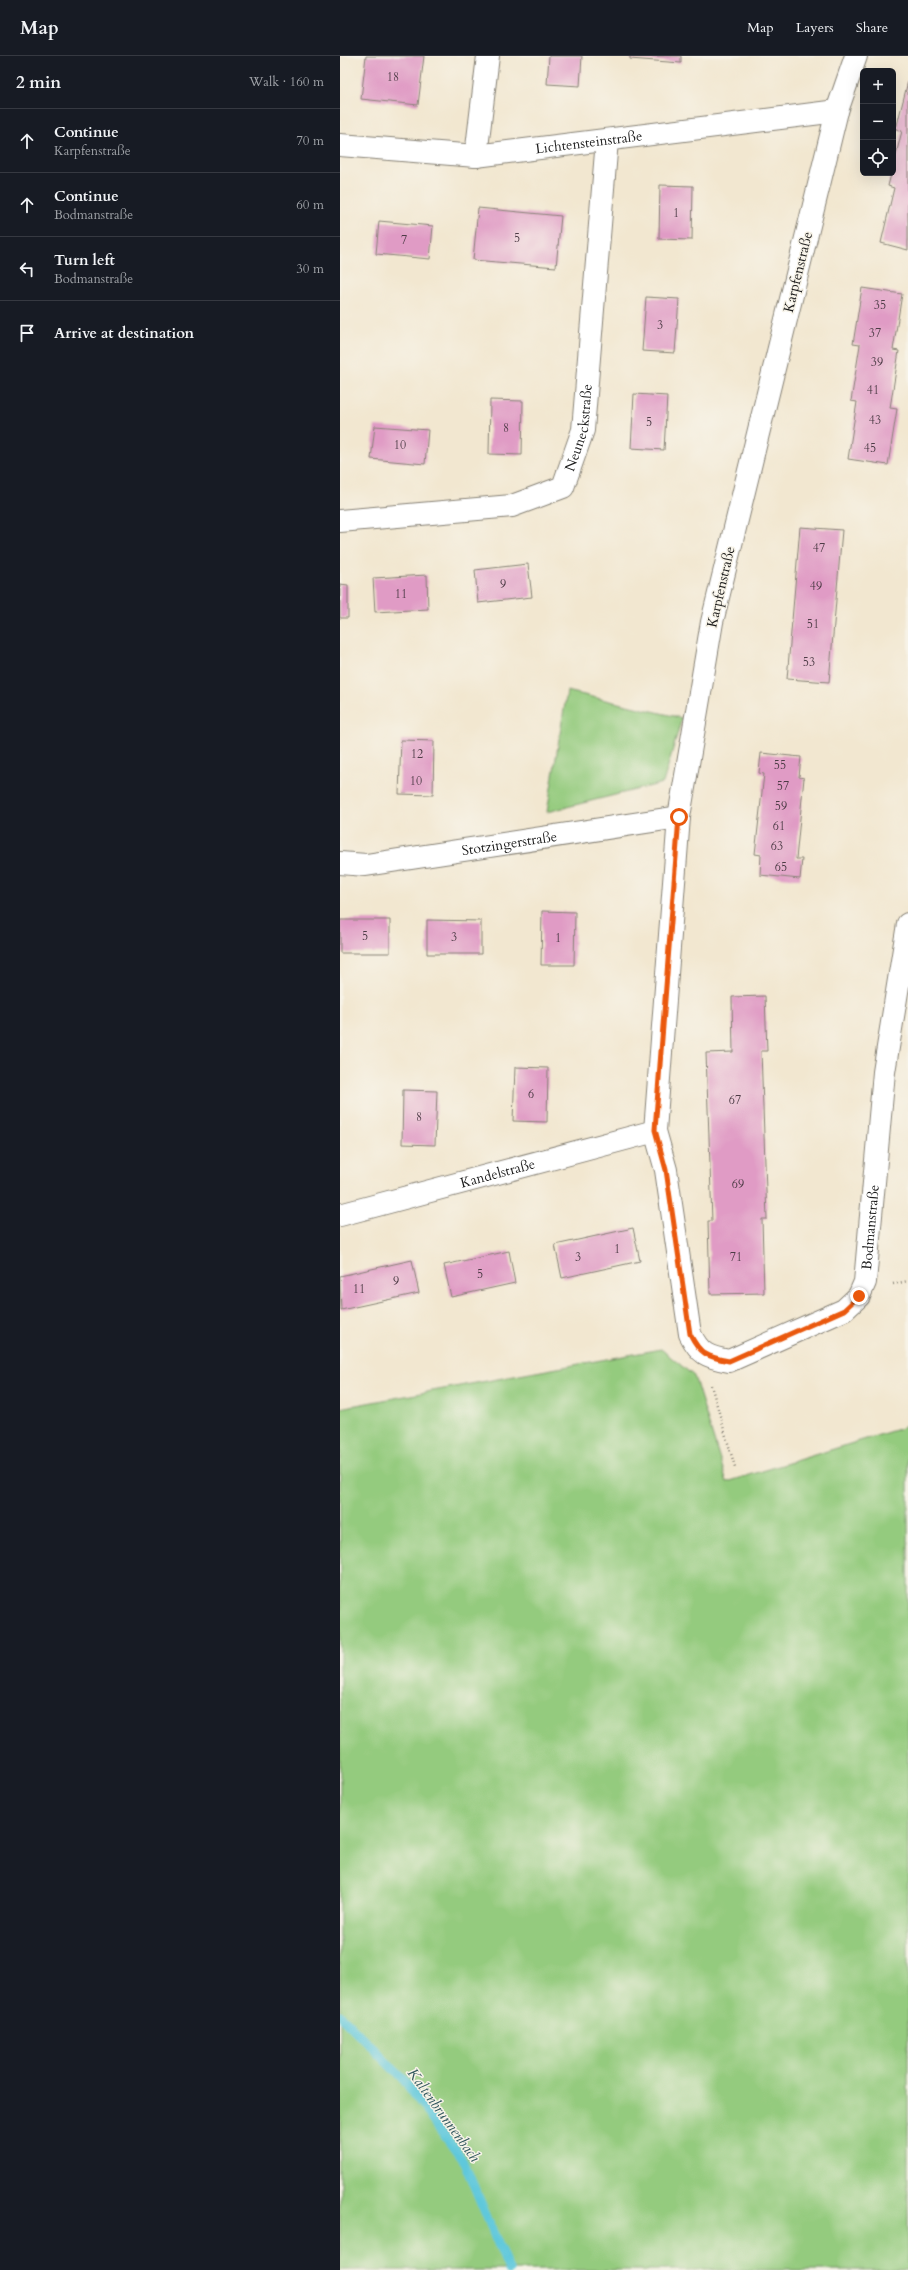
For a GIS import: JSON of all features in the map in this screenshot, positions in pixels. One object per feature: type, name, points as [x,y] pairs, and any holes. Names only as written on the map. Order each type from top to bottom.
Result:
[{"type":"street","points":[[476,156],[488,56]]},
{"type":"street","name":"Karpfenstraße","points":[[655,1130],[679,817],[712,622],[837,111],[856,56]]},
{"type":"street","name":"Lichtensteinstraße","points":[[340,144],[476,156],[837,111]]},
{"type":"street","name":"Neuneckstraße","points":[[340,521],[512,506],[563,487],[583,430],[607,140]]},
{"type":"street","name":"Stotzingerstraße","points":[[340,864],[366,865],[679,817]]},
{"type":"street","name":"Bodmanstraße","points":[[713,1358],[729,1361],[844,1310],[859,1296],[865,1282],[884,1072],[908,924]]},
{"type":"street","points":[[655,1130],[666,1170],[690,1334],[698,1349],[713,1358]]},
{"type":"street","name":"Kandelstraße","points":[[340,1215],[655,1130]]},
{"type":"path","points":[[713,1358],[710,1381],[735,1467]]},
{"type":"green space","points":[[567,691],[682,718],[663,783],[547,812]]},
{"type":"green space","points":[[661,1349],[694,1376],[727,1482],[908,1426],[908,2270],[340,2270],[340,1408]]},
{"type":"building","points":[[366,56],[424,56],[418,105],[361,99]]},
{"type":"building","points":[[549,56],[582,56],[580,86],[547,84]]},
{"type":"building","points":[[630,56],[681,56],[681,63],[630,59]]},
{"type":"building","points":[[908,81],[908,250],[881,243],[894,188],[888,186],[891,176],[896,176],[896,155],[902,131],[896,129]]},
{"type":"building","points":[[660,185],[693,186],[692,240],[659,239]]},
{"type":"building","points":[[478,208],[561,216],[556,267],[473,260]]},
{"type":"building","points":[[379,221],[433,226],[430,259],[376,254]]},
{"type":"building","points":[[862,288],[902,294],[893,350],[899,351],[890,408],[897,409],[888,465],[848,459],[857,402],[851,401],[860,345],[853,344]]},
{"type":"building","points":[[646,297],[679,299],[675,353],[642,351]]},
{"type":"building","points":[[634,394],[667,396],[664,450],[631,448]]},
{"type":"building","points":[[490,400],[523,401],[522,455],[489,454]]},
{"type":"building","points":[[375,426],[428,430],[425,464],[371,459]]},
{"type":"building","points":[[800,527],[842,530],[829,682],[787,679]]},
{"type":"building","points":[[528,564],[532,597],[478,603],[475,570]]},
{"type":"building","points":[[427,575],[428,609],[375,612],[373,578]]},
{"type":"building","points":[[340,584],[348,585],[348,618],[340,618]]},
{"type":"building","points":[[401,740],[434,741],[433,795],[399,794]]},
{"type":"building","points":[[761,753],[801,757],[799,777],[804,778],[796,859],[802,859],[800,879],[760,875],[761,855],[755,854],[764,774],[759,773]]},
{"type":"building","points":[[542,911],[575,912],[574,965],[541,965]]},
{"type":"building","points":[[340,920],[390,920],[390,953],[340,953]]},
{"type":"building","points":[[427,920],[481,921],[481,954],[427,954]]},
{"type":"building","points":[[765,996],[767,1051],[761,1051],[767,1219],[762,1219],[764,1293],[710,1294],[708,1221],[712,1221],[706,1053],[733,1052],[732,997]]},
{"type":"building","points":[[515,1067],[548,1068],[547,1122],[513,1121]]},
{"type":"building","points":[[403,1090],[437,1091],[435,1145],[402,1144]]},
{"type":"building","points":[[633,1228],[640,1261],[562,1278],[555,1245]]},
{"type":"building","points":[[509,1251],[515,1283],[451,1297],[444,1265]]},
{"type":"building","points":[[412,1260],[419,1293],[341,1310],[340,1276]]},
{"type":"waterway","name":"Kaltenbrunnenbach","points":[[340,2015],[403,2079],[464,2162],[509,2270]]},
{"type":"route","points":[[679,817],[655,1130],[666,1170],[690,1334],[698,1349],[713,1358],[729,1361],[844,1310],[859,1296]]}]
